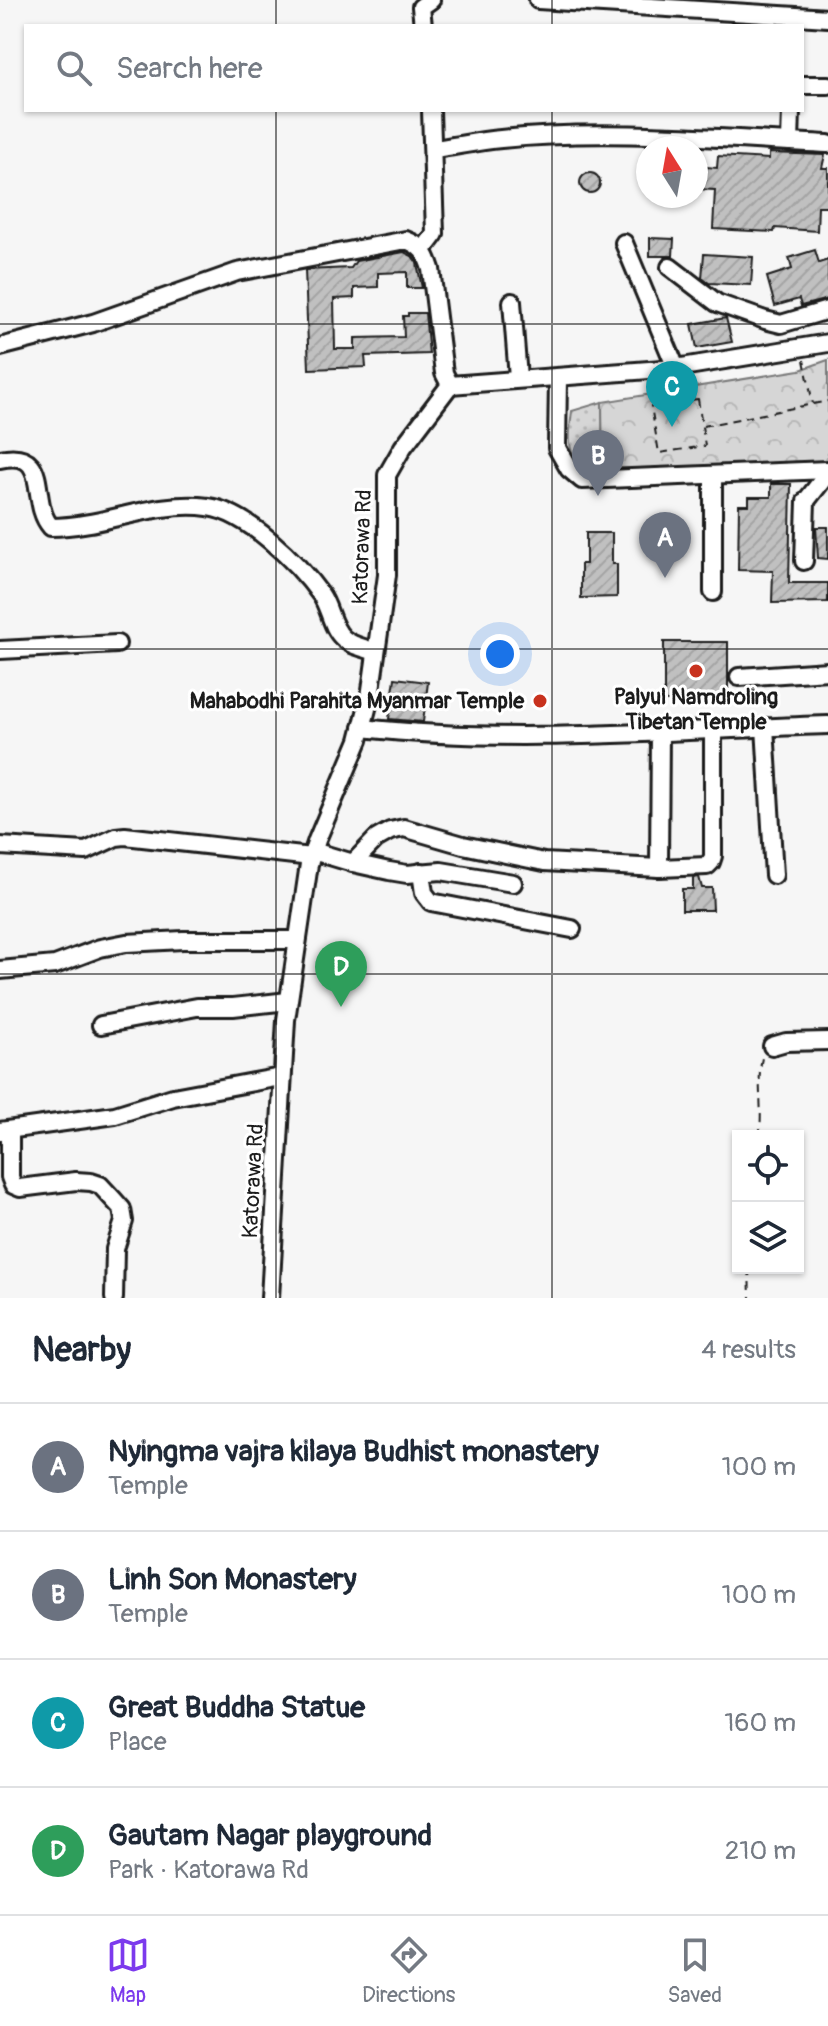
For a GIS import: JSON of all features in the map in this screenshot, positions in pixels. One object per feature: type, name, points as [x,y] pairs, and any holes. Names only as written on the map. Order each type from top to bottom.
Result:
[{"type":"street","points":[[538,0],[735,6],[828,18]]},
{"type":"street","points":[[423,2],[423,24]]},
{"type":"street","points":[[804,85],[828,85]]},
{"type":"street","points":[[423,250],[435,234],[431,112]]},
{"type":"street","points":[[790,142],[791,112]]},
{"type":"street","points":[[434,149],[502,139],[558,136],[641,135],[828,144]]},
{"type":"street","points":[[0,347],[93,323],[253,268],[406,240],[419,245],[431,269],[444,373],[450,385],[676,368],[828,343]]},
{"type":"street","points":[[624,243],[676,368]]},
{"type":"street","points":[[670,267],[717,303],[765,320],[781,324],[828,310]]},
{"type":"street","points":[[512,302],[518,378]]},
{"type":"street","points":[[558,378],[557,448],[569,469],[582,480],[828,471]]},
{"type":"street","name":"Katorawa Rd","points":[[270,1298],[288,1001],[312,854],[362,728],[388,558],[387,475],[403,447],[450,385]]},
{"type":"street","points":[[0,459],[26,459],[35,469],[41,511],[51,527],[147,509],[187,506],[210,507],[250,523],[321,595],[343,639],[376,652]]},
{"type":"street","points":[[804,561],[806,501],[828,471]]},
{"type":"street","points":[[713,475],[713,592]]},
{"type":"street","points":[[0,650],[117,644]]},
{"type":"street","points":[[739,677],[828,671]]},
{"type":"street","points":[[362,728],[424,735],[499,736],[828,725]]},
{"type":"street","points":[[765,727],[774,875]]},
{"type":"street","points":[[353,863],[376,839],[404,828],[463,845],[544,862],[699,869],[711,862],[713,729]]},
{"type":"street","points":[[659,868],[660,732]]},
{"type":"street","points":[[0,846],[86,851],[110,839],[125,836],[312,854],[389,871],[441,871],[513,883]]},
{"type":"street","points":[[421,872],[424,893],[431,902],[572,929]]},
{"type":"street","points":[[0,970],[55,965],[100,948],[126,943],[297,940]]},
{"type":"street","points":[[101,1025],[197,1007],[288,1001]]},
{"type":"street","points":[[772,1046],[786,1042],[828,1041]]},
{"type":"street","points":[[114,1298],[115,1249],[124,1221],[122,1209],[100,1185],[91,1182],[20,1188],[13,1185],[5,1131],[115,1115],[173,1097],[281,1077]]},
{"type":"path","points":[[802,347],[813,404]]},
{"type":"path","points":[[698,399],[702,426],[705,446],[659,453],[651,406],[698,399]]},
{"type":"path","points":[[702,426],[828,401]]},
{"type":"path","points":[[760,1130],[762,1118],[758,1089],[761,1060],[767,1048],[772,1046]]},
{"type":"path","points":[[749,1274],[750,1298]]},
{"type":"green space","points":[[828,360],[828,462],[603,472],[602,402],[800,370]]},
{"type":"green space","points":[[602,402],[603,472],[591,470],[575,460],[570,443],[572,411]]},
{"type":"building","points":[[769,153],[825,155],[822,168],[828,168],[828,206],[818,206],[817,231],[713,229],[715,190],[708,190],[708,167],[717,168],[718,156],[769,159]]},
{"type":"building","points":[[590,173],[597,176],[600,183],[597,190],[590,193],[583,190],[580,183],[583,176]]},
{"type":"building","points":[[650,238],[674,239],[673,256],[650,256]]},
{"type":"building","points":[[815,250],[819,263],[828,260],[828,299],[801,306],[799,299],[775,306],[767,277],[792,269],[789,258]]},
{"type":"building","points":[[404,252],[417,263],[422,288],[407,288],[407,272],[378,273],[378,287],[354,288],[354,298],[334,299],[335,349],[355,349],[355,338],[404,337],[403,316],[425,313],[429,354],[365,356],[366,367],[309,369],[305,270],[351,268],[356,261]]},
{"type":"building","points":[[704,254],[753,257],[751,285],[709,283],[702,278]]},
{"type":"building","points":[[726,318],[732,342],[697,348],[692,324]]},
{"type":"building","points":[[771,484],[791,484],[789,583],[828,583],[828,602],[772,603],[773,571],[738,570],[739,505],[749,505],[749,497],[771,497]]},
{"type":"building","points":[[816,527],[828,527],[828,559],[818,558]]},
{"type":"building","points":[[586,533],[612,533],[612,564],[617,564],[617,597],[581,598],[581,564],[586,564]]},
{"type":"building","name":"Palyul Namdroling Tibetan Temple","points":[[664,642],[728,642],[728,701],[664,701]]},
{"type":"building","points":[[395,678],[428,682],[423,722],[389,719],[391,705],[387,704],[388,693],[393,693]]},
{"type":"building","points":[[699,877],[702,888],[712,888],[713,910],[682,910],[682,889],[693,889],[693,878]]},
{"type":"place","name":"Great Buddha Statue","points":[[672,427]]},
{"type":"place","name":"Linh Son Monastery","points":[[598,496]]},
{"type":"place","name":"Nyingma vajra kilaya Budhist monastery","points":[[665,578]]},
{"type":"place","name":"Palyul Namdroling Tibetan Temple","points":[[696,671]]},
{"type":"place","name":"Mahabodhi Parahita Myanmar Temple","points":[[540,701]]},
{"type":"place","name":"Gautam Nagar playground","points":[[341,1007]]}]
